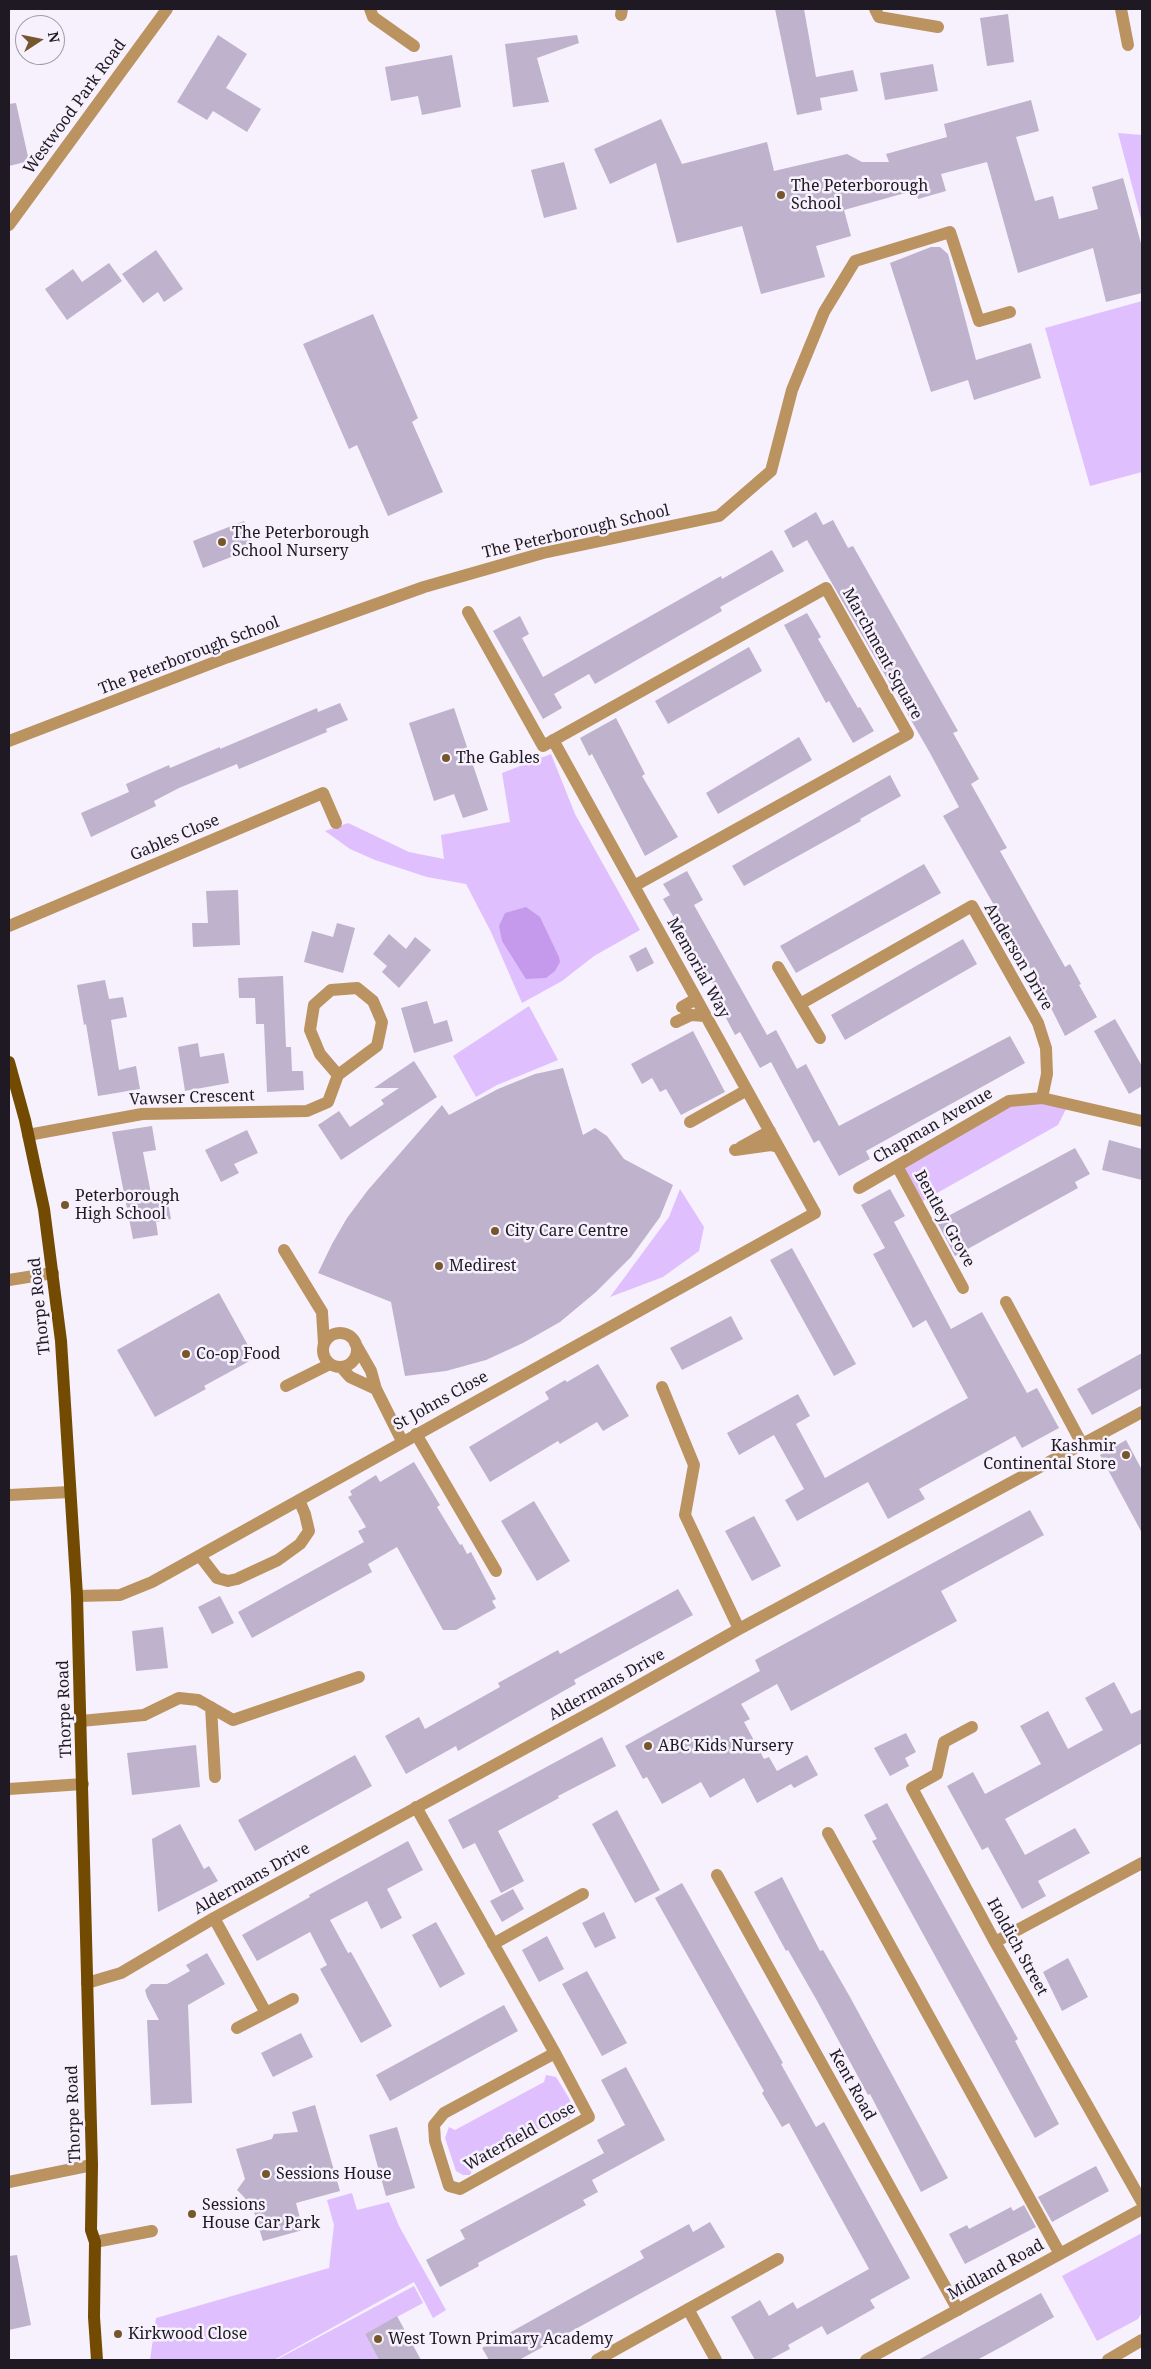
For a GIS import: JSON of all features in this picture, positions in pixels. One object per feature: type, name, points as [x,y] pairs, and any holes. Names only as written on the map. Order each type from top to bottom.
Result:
[{"type":"main road","name":"Thorpe Road","points":[[9,1062],[44,1208],[61,1341],[77,1596],[92,2165],[91,2230],[95,2242],[94,2316],[97,2360]]},
{"type":"street","name":"Westwood Park Road","points":[[9,225],[167,9]]},
{"type":"street","points":[[370,9],[373,18],[414,46]]},
{"type":"street","points":[[875,9],[879,17],[938,27]]},
{"type":"street","points":[[1121,9],[1128,45]]},
{"type":"street","name":"The Peterborough School","points":[[9,741],[228,657],[424,587],[543,553],[719,516],[771,471],[792,390],[824,312],[855,261],[950,232],[979,321],[1010,312]]},
{"type":"street","name":"Marchment Square","points":[[553,740],[826,588],[908,734],[634,886]]},
{"type":"street","points":[[468,612],[543,746],[553,740]]},
{"type":"street","name":"Memorial Way","points":[[553,740],[815,1213]]},
{"type":"street","name":"Gables Close","points":[[9,926],[323,793],[336,823]]},
{"type":"street","name":"Anderson Drive","points":[[803,1009],[972,906],[1038,1023],[1046,1048],[1048,1074],[1042,1098]]},
{"type":"street","points":[[778,967],[820,1038]]},
{"type":"street","points":[[357,988],[373,1001],[382,1022],[377,1046],[338,1076],[320,1054],[310,1030],[314,1005],[331,990],[357,988]]},
{"type":"street","points":[[682,1007],[696,999]]},
{"type":"street","points":[[676,1022],[691,1015],[705,1016]]},
{"type":"street","name":"Vawser Crescent","points":[[28,1135],[142,1114],[307,1111],[328,1102],[338,1076]]},
{"type":"street","points":[[690,1122],[748,1090]]},
{"type":"street","name":"Chapman Avenue","points":[[859,1188],[1009,1101],[1042,1098],[1142,1122]]},
{"type":"street","points":[[770,1131],[735,1150],[772,1145],[778,1147]]},
{"type":"street","name":"Bentley Grove","points":[[897,1166],[963,1288]]},
{"type":"street","name":"St Johns Close","points":[[77,1596],[120,1594],[152,1582],[402,1441],[815,1213]]},
{"type":"street","points":[[284,1250],[322,1312],[351,1339],[371,1371],[376,1389],[402,1441]]},
{"type":"street","points":[[9,1280],[53,1273]]},
{"type":"street","points":[[1006,1302],[1082,1444]]},
{"type":"street","points":[[322,1312],[330,1358],[350,1377],[376,1389]]},
{"type":"street","points":[[342,1334],[351,1339],[356,1354],[351,1363],[330,1358],[331,1336],[342,1334]]},
{"type":"street","points":[[662,1387],[694,1465],[685,1515],[739,1629]]},
{"type":"street","name":"Aldermans Drive","points":[[86,1983],[121,1973],[214,1918],[599,1708],[739,1629],[1142,1412]]},
{"type":"street","points":[[416,1434],[496,1571]]},
{"type":"street","points":[[9,1495],[70,1492]]},
{"type":"street","points":[[200,1556],[217,1578],[228,1581],[237,1579],[278,1560],[300,1544],[309,1531],[299,1500]]},
{"type":"street","points":[[81,1721],[144,1715],[179,1698],[198,1700],[234,1720],[359,1677]]},
{"type":"street","points":[[212,1708],[215,1777]]},
{"type":"street","name":"Holdich Street","points":[[972,1727],[944,1742],[937,1774],[912,1788],[995,1942],[1142,2202]]},
{"type":"street","points":[[9,1789],[83,1784]]},
{"type":"street","name":"Waterfield Close","points":[[416,1807],[555,2054],[589,2117],[460,2188],[449,2186],[435,2141],[434,2125],[444,2113],[555,2054]]},
{"type":"street","points":[[828,1833],[1060,2254]]},
{"type":"street","points":[[995,1942],[1142,1863]]},
{"type":"street","name":"Kent Road","points":[[717,1875],[958,2310]]},
{"type":"street","points":[[493,1944],[583,1894]]},
{"type":"street","points":[[214,1918],[266,2013]]},
{"type":"street","points":[[238,2028],[293,1999]]},
{"type":"street","points":[[9,2182],[92,2165]]},
{"type":"street","name":"Midland Road","points":[[866,2360],[1142,2209]]},
{"type":"street","points":[[95,2242],[152,2231]]},
{"type":"street","points":[[597,2360],[778,2259]]},
{"type":"street","points":[[688,2309],[716,2360]]},
{"type":"street","points":[[1108,2360],[1142,2340]]},
{"type":"shaded area","points":[[1118,133],[1142,135],[1142,223]]},
{"type":"shaded area","points":[[1142,301],[1142,472],[1090,486],[1045,328]]},
{"type":"shaded area","points":[[551,754],[575,814],[640,930],[594,956],[562,981],[522,1003],[491,932],[466,884],[427,877],[375,860],[350,849],[325,831],[348,823],[409,852],[444,859],[441,835],[510,822],[502,773]]},
{"type":"shaded area","points":[[526,907],[540,917],[559,957],[560,962],[555,971],[546,978],[526,979],[502,941],[499,926],[505,913]]},
{"type":"shaded area","points":[[529,1006],[558,1060],[497,1085],[476,1097],[453,1056]]},
{"type":"shaded area","points":[[1043,1102],[1067,1107],[1058,1125],[921,1202],[903,1168],[1010,1105]]},
{"type":"shaded area","points":[[680,1189],[704,1227],[699,1251],[663,1277],[610,1297],[669,1217]]},
{"type":"shaded area","points":[[546,2075],[556,2077],[569,2098],[573,2110],[569,2120],[564,2117],[474,2165],[470,2175],[463,2175],[456,2171],[445,2138],[449,2127],[455,2130],[544,2082]]},
{"type":"shaded area","points":[[352,2193],[357,2210],[389,2202],[399,2226],[446,2310],[433,2318],[414,2282],[274,2360],[150,2360],[156,2318],[329,2268],[334,2225],[327,2200]]},
{"type":"shaded area","points":[[1142,2233],[1142,2313],[1138,2319],[1097,2341],[1062,2276]]},
{"type":"shaded area","points":[[414,2286],[423,2303],[365,2334],[379,2360],[276,2360]]},
{"type":"building","points":[[775,9],[804,9],[816,77],[853,70],[858,91],[820,98],[822,110],[797,115]]},
{"type":"building","points":[[1008,14],[1014,62],[987,66],[980,18]]},
{"type":"building","points":[[218,35],[247,54],[226,88],[261,109],[247,132],[213,111],[207,120],[177,102]]},
{"type":"building","points":[[577,35],[579,43],[537,58],[549,102],[513,107],[505,44]]},
{"type":"building","points":[[452,55],[461,107],[422,115],[418,96],[391,101],[385,67]]},
{"type":"building","points":[[933,64],[938,91],[885,100],[880,73]]},
{"type":"building","name":"The Peterborough School","points":[[1031,100],[1039,131],[1016,137],[1035,201],[1053,196],[1059,219],[1098,209],[1092,187],[1123,178],[1142,247],[1142,293],[1106,302],[1093,248],[1018,273],[987,162],[941,174],[946,191],[918,199],[916,190],[844,210],[851,236],[816,246],[825,277],[761,294],[742,226],[677,243],[656,163],[610,184],[594,149],[661,119],[682,164],[767,142],[774,171],[847,154],[862,162],[889,162],[886,154],[947,137],[944,124]]},
{"type":"building","points":[[16,103],[29,161],[9,166],[9,104]]},
{"type":"building","points":[[564,162],[577,209],[544,218],[531,170]]},
{"type":"building","points":[[931,247],[940,247],[948,254],[976,360],[1031,343],[1041,378],[974,400],[968,380],[931,392],[890,263]]},
{"type":"building","points":[[156,250],[183,289],[164,302],[158,292],[143,303],[122,274]]},
{"type":"building","points":[[109,263],[122,281],[67,320],[45,289],[73,269],[82,282]]},
{"type":"building","points":[[373,314],[418,418],[412,422],[443,492],[388,516],[357,445],[349,449],[303,344]]},
{"type":"building","points":[[816,512],[823,525],[833,520],[848,548],[853,546],[958,731],[953,733],[979,779],[971,784],[1007,848],[1000,851],[1065,967],[1070,964],[1081,984],[1079,985],[1097,1017],[1065,1036],[1038,982],[943,816],[959,807],[930,753],[807,540],[793,548],[784,531]]},
{"type":"building","name":"The Peterborough School Nursery","points":[[244,521],[254,548],[203,568],[193,541]]},
{"type":"building","points":[[772,550],[784,571],[720,607],[722,611],[595,684],[589,674],[554,694],[562,708],[543,719],[493,631],[520,616],[529,634],[522,638],[543,677],[721,576],[722,579]]},
{"type":"building","points":[[807,613],[821,637],[818,639],[858,708],[860,707],[874,731],[853,743],[829,701],[826,703],[784,625]]},
{"type":"building","points":[[749,647],[762,671],[668,724],[655,701]]},
{"type":"building","points":[[340,703],[348,720],[326,729],[327,732],[239,769],[237,764],[179,788],[154,801],[156,806],[91,837],[81,813],[129,792],[126,784],[169,765],[170,768],[220,747],[220,749],[317,708],[318,712]]},
{"type":"building","name":"The Gables","points":[[454,708],[488,810],[463,818],[454,794],[434,801],[409,723]]},
{"type":"building","points":[[616,718],[645,774],[642,776],[678,837],[645,856],[592,754],[589,756],[580,738]]},
{"type":"building","points":[[799,737],[812,760],[718,814],[706,793]]},
{"type":"building","points":[[890,775],[901,796],[860,819],[861,821],[744,886],[732,866]]},
{"type":"building","points":[[924,864],[941,893],[796,973],[780,946]]},
{"type":"building","points":[[687,871],[703,900],[694,905],[767,1035],[776,1030],[797,1069],[806,1064],[839,1126],[1010,1036],[1025,1063],[866,1151],[870,1159],[839,1176],[819,1140],[814,1143],[771,1062],[760,1068],[740,1032],[735,1035],[716,999],[720,996],[663,899],[670,895],[663,884]]},
{"type":"building","points":[[238,890],[240,945],[193,947],[192,923],[208,923],[206,891]]},
{"type":"building","points":[[337,923],[355,928],[343,973],[304,962],[312,931],[333,937]]},
{"type":"building","points":[[389,934],[406,949],[415,937],[431,950],[399,988],[382,972],[387,966],[373,954]]},
{"type":"building","points":[[963,939],[977,964],[845,1040],[831,1015]]},
{"type":"building","points":[[646,947],[654,963],[637,972],[629,956]]},
{"type":"building","points":[[283,976],[286,1047],[291,1047],[292,1071],[303,1071],[304,1090],[267,1092],[264,1024],[256,1024],[255,998],[239,998],[238,978]]},
{"type":"building","points":[[105,980],[109,999],[123,997],[127,1017],[111,1020],[119,1070],[136,1066],[140,1089],[98,1096],[86,1024],[84,1025],[77,985]]},
{"type":"building","points":[[427,1001],[434,1024],[447,1020],[453,1041],[414,1053],[401,1008]]},
{"type":"building","points":[[1115,1019],[1142,1066],[1142,1086],[1129,1094],[1094,1031]]},
{"type":"building","points":[[693,1031],[725,1092],[681,1115],[666,1089],[660,1092],[652,1078],[642,1084],[631,1064]]},
{"type":"building","points":[[198,1043],[200,1057],[224,1053],[229,1083],[185,1091],[178,1047]]},
{"type":"building","points":[[414,1061],[437,1097],[341,1160],[318,1125],[339,1111],[350,1127],[384,1104],[381,1100],[399,1088],[374,1088]]},
{"type":"building","name":"City Care Centre","points":[[563,1068],[583,1135],[595,1128],[607,1136],[624,1159],[673,1185],[660,1217],[631,1257],[596,1292],[560,1322],[523,1343],[486,1360],[446,1371],[405,1376],[391,1302],[318,1273],[332,1244],[347,1218],[368,1190],[442,1105],[449,1115],[498,1089],[535,1074]]},
{"type":"building","points":[[152,1126],[156,1150],[143,1152],[152,1199],[167,1197],[171,1219],[156,1222],[158,1235],[133,1239],[112,1132]]},
{"type":"building","points":[[247,1130],[258,1153],[234,1164],[239,1173],[221,1182],[205,1150]]},
{"type":"building","points":[[1109,1140],[1142,1149],[1142,1180],[1102,1170]]},
{"type":"building","points":[[1075,1148],[1090,1174],[1075,1182],[1078,1188],[955,1256],[937,1222]]},
{"type":"building","points":[[890,1189],[905,1216],[894,1222],[951,1329],[982,1312],[1027,1393],[1037,1388],[1059,1428],[1022,1448],[1015,1436],[919,1489],[925,1499],[888,1519],[868,1482],[797,1521],[785,1500],[804,1489],[774,1435],[739,1455],[727,1433],[798,1394],[810,1416],[796,1424],[825,1478],[968,1398],[926,1320],[913,1328],[873,1254],[885,1248],[861,1205]]},
{"type":"building","points":[[792,1248],[856,1364],[834,1376],[770,1260]]},
{"type":"building","name":"Co-op Food","points":[[219,1293],[255,1358],[204,1386],[206,1389],[155,1417],[117,1350]]},
{"type":"building","points":[[731,1316],[743,1339],[682,1370],[670,1348]]},
{"type":"building","points":[[1142,1353],[1142,1388],[1092,1415],[1077,1389]]},
{"type":"building","points":[[598,1364],[629,1416],[603,1431],[597,1422],[560,1444],[558,1441],[490,1482],[469,1447],[549,1399],[545,1392]]},
{"type":"building","points":[[1126,1440],[1142,1470],[1142,1533],[1100,1455]]},
{"type":"building","points":[[414,1462],[440,1505],[437,1507],[460,1545],[462,1544],[467,1554],[471,1552],[496,1599],[492,1601],[496,1608],[456,1630],[443,1630],[397,1547],[368,1564],[372,1572],[252,1638],[238,1612],[364,1542],[358,1531],[366,1527],[348,1497],[352,1495],[350,1491],[376,1475],[380,1482]]},
{"type":"building","points":[[534,1501],[570,1561],[537,1581],[501,1521]]},
{"type":"building","points":[[1030,1510],[1044,1535],[941,1591],[957,1621],[791,1711],[777,1684],[741,1704],[750,1719],[744,1722],[764,1759],[769,1757],[777,1771],[807,1755],[818,1775],[794,1788],[791,1784],[757,1803],[744,1778],[710,1798],[701,1782],[662,1804],[647,1777],[643,1779],[625,1746],[760,1671],[755,1660]]},
{"type":"building","points":[[754,1516],[781,1566],[752,1581],[725,1531]]},
{"type":"building","points":[[678,1589],[693,1615],[574,1680],[576,1684],[458,1751],[456,1746],[406,1774],[385,1736],[419,1717],[425,1729],[500,1687],[498,1683],[558,1650],[560,1654]]},
{"type":"building","points":[[220,1596],[234,1623],[212,1634],[198,1607]]},
{"type":"building","points":[[163,1627],[168,1668],[136,1671],[132,1631]]},
{"type":"building","points":[[1114,1682],[1131,1714],[1142,1709],[1142,1743],[1005,1819],[1025,1855],[1075,1828],[1090,1853],[1038,1881],[1046,1896],[1022,1909],[988,1847],[982,1850],[947,1786],[973,1772],[985,1794],[1041,1764],[1020,1726],[1048,1711],[1068,1749],[1103,1730],[1085,1698]]},
{"type":"building","points":[[906,1733],[916,1752],[905,1758],[909,1766],[890,1776],[874,1748]]},
{"type":"building","points":[[602,1737],[616,1766],[558,1796],[559,1798],[498,1831],[524,1881],[501,1893],[475,1843],[463,1849],[448,1820]]},
{"type":"building","points":[[196,1745],[200,1787],[132,1795],[127,1753]]},
{"type":"building","points":[[355,1755],[372,1786],[255,1851],[238,1820]]},
{"type":"building","points":[[887,1803],[1018,2039],[1015,2041],[1059,2124],[1035,2138],[872,1841],[877,1839],[864,1815]]},
{"type":"building","points":[[617,1810],[660,1890],[635,1903],[592,1824]]},
{"type":"building","points":[[180,1824],[204,1869],[209,1866],[218,1881],[158,1912],[152,1839]]},
{"type":"building","points":[[408,1841],[423,1870],[387,1889],[402,1918],[381,1929],[367,1901],[330,1920],[348,1953],[351,1952],[392,2026],[361,2043],[320,1969],[327,1965],[310,1932],[257,1961],[242,1935],[310,1897],[309,1895]]},
{"type":"building","points":[[782,1877],[820,1951],[823,1950],[850,1997],[948,2178],[921,2192],[870,2094],[868,2095],[816,1999],[788,1950],[786,1951],[754,1892]]},
{"type":"building","points":[[682,1883],[783,2063],[781,2064],[816,2127],[824,2122],[910,2278],[870,2300],[875,2308],[827,2335],[822,2326],[788,2345],[790,2349],[769,2360],[755,2360],[731,2317],[760,2300],[769,2316],[793,2302],[797,2309],[869,2269],[789,2123],[782,2127],[762,2093],[764,2091],[655,1898]]},
{"type":"building","points":[[513,1889],[524,1909],[502,1922],[490,1901]]},
{"type":"building","points":[[604,1912],[616,1938],[595,1948],[582,1923]]},
{"type":"building","points":[[436,1922],[465,1974],[440,1988],[412,1935]]},
{"type":"building","points":[[547,1936],[564,1969],[539,1982],[522,1950]]},
{"type":"building","points":[[207,1953],[225,1984],[188,2005],[192,2103],[151,2105],[147,2020],[159,2020],[145,1990],[151,1984],[167,1984],[190,1971],[186,1965]]},
{"type":"building","points":[[1068,1958],[1088,1997],[1062,2011],[1043,1972]]},
{"type":"building","points":[[587,1971],[627,2043],[602,2056],[562,1984]]},
{"type":"building","points":[[504,2005],[518,2031],[390,2101],[376,2075]]},
{"type":"building","points":[[301,2033],[313,2057],[273,2077],[261,2053]]},
{"type":"building","points":[[626,2067],[665,2140],[592,2180],[598,2192],[583,2200],[586,2205],[478,2263],[479,2266],[440,2287],[426,2260],[465,2239],[460,2230],[604,2153],[597,2140],[625,2125],[601,2080]]},
{"type":"building","name":"Sessions House","points":[[315,2105],[340,2191],[296,2203],[303,2230],[263,2241],[254,2212],[242,2209],[245,2198],[237,2190],[245,2179],[236,2149],[272,2139],[274,2134],[298,2132],[292,2112]]},
{"type":"building","points":[[397,2127],[415,2188],[386,2196],[369,2135]]},
{"type":"building","points":[[1096,2166],[1109,2191],[1052,2222],[1038,2197]]},
{"type":"building","points":[[1024,2205],[1036,2227],[965,2264],[949,2234],[967,2225],[969,2229],[1011,2207],[1013,2211]]},
{"type":"building","points":[[710,2222],[725,2247],[519,2360],[489,2360],[482,2348],[644,2258],[640,2251],[689,2224],[693,2232]]},
{"type":"building","points":[[17,2255],[31,2325],[9,2330],[9,2256]]},
{"type":"building","points":[[1041,2293],[1054,2317],[1005,2345],[977,2360],[918,2360]]},
{"type":"building","name":"West Town Primary Academy","points":[[397,2316],[421,2360],[379,2360],[365,2334]]},
{"type":"place","name":"The Peterborough School","points":[[781,195]]},
{"type":"place","name":"The Peterborough School Nursery","points":[[222,542]]},
{"type":"place","name":"The Gables","points":[[446,758]]},
{"type":"place","name":"Peterborough High School","points":[[65,1205]]},
{"type":"place","name":"City Care Centre","points":[[495,1231]]},
{"type":"place","name":"Medirest","points":[[439,1266]]},
{"type":"place","name":"Co-op Food","points":[[186,1354]]},
{"type":"place","name":"Kashmir Continental Store","points":[[1126,1455]]},
{"type":"place","name":"ABC Kids Nursery","points":[[648,1746]]},
{"type":"place","name":"Sessions House","points":[[266,2174]]},
{"type":"place","name":"Sessions House Car Park","points":[[192,2214]]},
{"type":"place","name":"Kirkwood Close","points":[[118,2334]]},
{"type":"place","name":"West Town Primary Academy","points":[[378,2339]]}]
